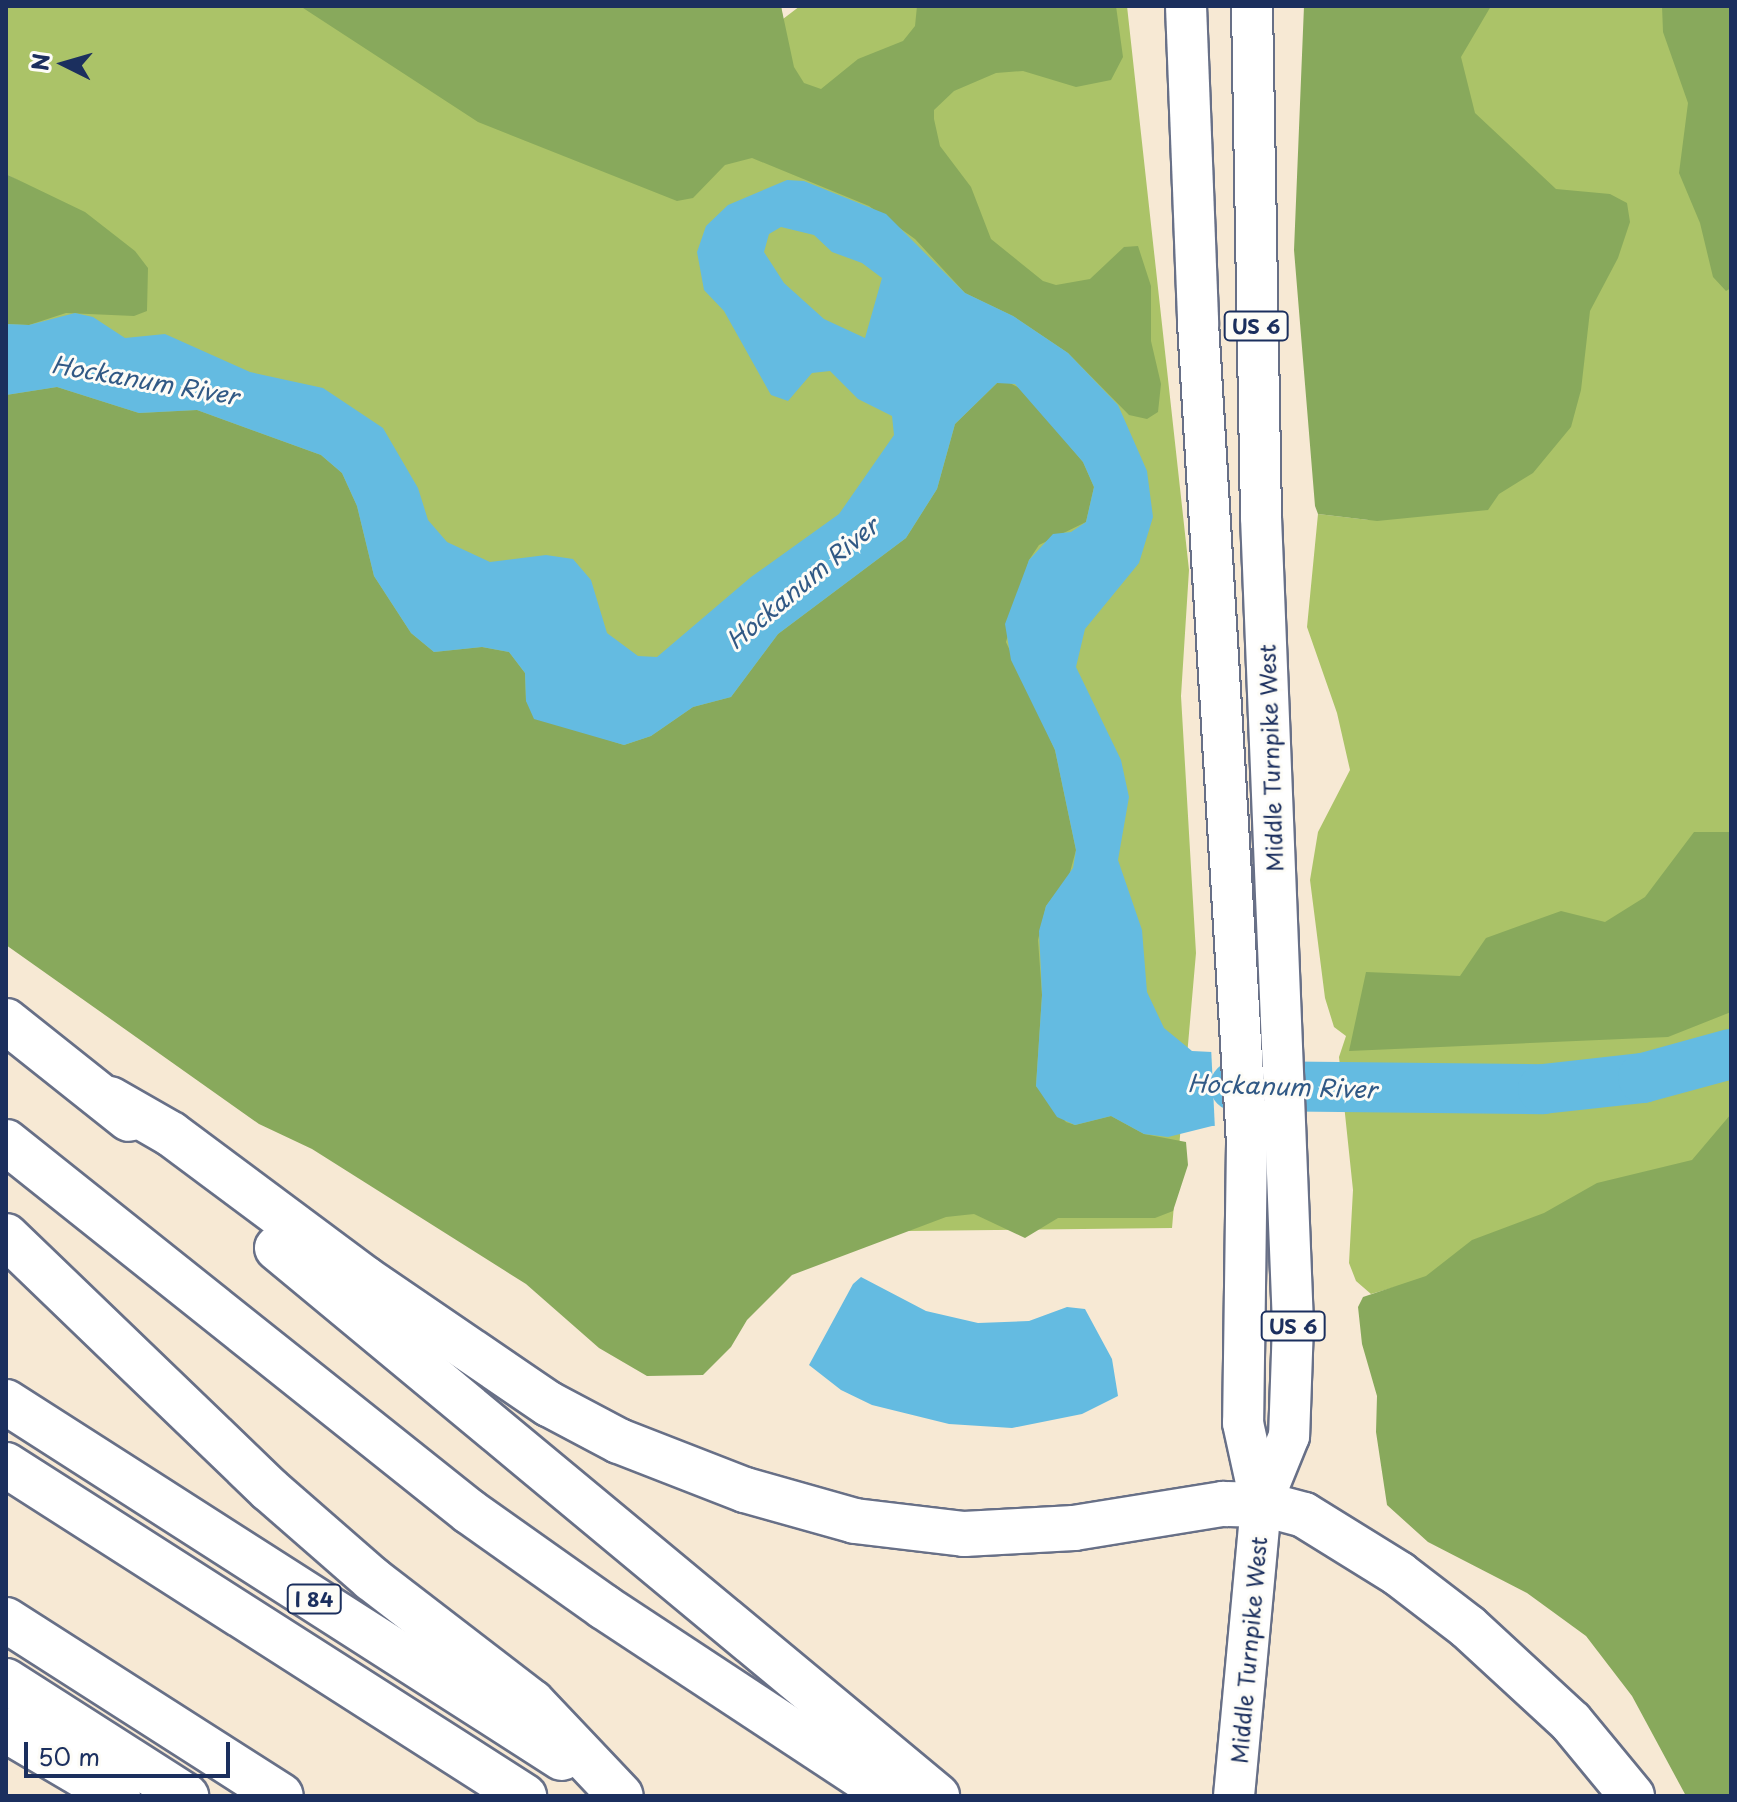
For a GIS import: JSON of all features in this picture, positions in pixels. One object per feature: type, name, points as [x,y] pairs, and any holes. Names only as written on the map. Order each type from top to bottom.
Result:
[{"type":"highway","points":[[6,1021],[110,1099],[171,1134],[364,1278],[549,1404],[619,1441],[703,1475],[821,1513],[950,1533],[1050,1531],[1184,1509],[1261,1505],[1327,1527],[1435,1601],[1552,1704],[1632,1796]]},
{"type":"highway","points":[[110,1099],[165,1154],[937,1796]]},
{"type":"highway","points":[[6,1142],[470,1512],[627,1623],[891,1796]]},
{"type":"highway","points":[[6,1236],[270,1490],[372,1579],[532,1702],[621,1796]]},
{"type":"highway","name":"I 84","points":[[6,1402],[621,1796]]},
{"type":"highway","points":[[6,1465],[524,1796]]},
{"type":"highway","points":[[6,1620],[281,1796]]},
{"type":"highway","points":[[6,1681],[186,1796]]},
{"type":"highway","points":[[6,1730],[118,1796]]},
{"type":"main road","name":"Middle Turnpike West","points":[[1186,6],[1247,1144],[1243,1423],[1261,1505],[1234,1796]]},
{"type":"main road","name":"Middle Turnpike West","points":[[1252,6],[1266,647],[1287,1142],[1290,1423],[1286,1449],[1261,1505]]},
{"type":"main road","points":[[1218,646],[1266,647]]},
{"type":"green space","points":[[6,6],[781,6],[783,19],[800,6],[1127,6],[1189,570],[1181,696],[1196,953],[1172,1228],[819,1232],[6,826],[6,229],[23,183],[6,174]]},
{"type":"green space","points":[[300,6],[781,6],[794,67],[804,83],[821,89],[858,59],[903,41],[915,26],[917,6],[1116,6],[1123,57],[1111,80],[1076,87],[1023,71],[996,73],[954,91],[934,110],[934,119],[940,146],[971,187],[991,239],[1043,281],[1056,285],[1090,279],[1124,247],[1138,246],[1151,286],[1151,341],[1161,384],[1158,412],[1147,419],[1129,415],[1068,353],[1013,316],[965,293],[915,239],[869,206],[752,158],[725,165],[693,198],[677,201],[478,122]]},
{"type":"green space","points":[[1304,6],[1491,6],[1461,57],[1475,113],[1556,189],[1610,194],[1627,203],[1630,222],[1618,258],[1590,311],[1581,390],[1571,427],[1533,473],[1499,494],[1488,510],[1377,521],[1318,514],[1315,506],[1294,250]]},
{"type":"green space","points":[[1346,6],[1731,6],[1731,1676],[1402,1285],[1371,1294],[1356,1281],[1349,1263],[1353,1190],[1339,1057],[1346,1036],[1334,1027],[1325,998],[1310,880],[1318,832],[1350,770],[1337,713],[1307,627],[1318,514],[1369,520]]},
{"type":"green space","points":[[1662,6],[1731,6],[1731,288],[1726,291],[1713,277],[1700,223],[1679,173],[1688,103],[1663,32]]},
{"type":"green space","points":[[6,174],[85,212],[135,251],[148,268],[147,311],[134,316],[66,313],[29,325],[6,324]]},
{"type":"green space","points":[[1006,381],[1023,390],[1083,462],[1094,487],[1086,522],[1039,545],[1029,560],[1006,642],[1055,750],[1076,850],[1069,876],[1046,906],[1038,940],[1042,995],[1036,1086],[1066,1122],[1075,1125],[1111,1116],[1144,1134],[1186,1142],[1188,1165],[1173,1211],[1155,1218],[1058,1218],[1025,1238],[974,1214],[946,1217],[792,1275],[747,1320],[731,1347],[703,1375],[647,1376],[599,1348],[526,1284],[312,1149],[259,1124],[6,945],[6,395],[57,387],[139,413],[197,410],[321,455],[342,473],[357,506],[374,576],[411,633],[434,652],[482,647],[509,652],[525,673],[526,701],[545,720],[624,745],[651,736],[693,707],[731,697],[778,634],[906,538],[937,489],[955,424],[997,383]]},
{"type":"green space","points":[[1694,832],[1731,832],[1731,1012],[1668,1037],[1349,1051],[1366,972],[1460,976],[1486,938],[1561,911],[1605,922],[1645,897]]},
{"type":"green space","points":[[1731,1114],[1731,1796],[1686,1796],[1632,1696],[1586,1636],[1527,1593],[1428,1542],[1387,1505],[1376,1432],[1377,1396],[1362,1344],[1358,1307],[1363,1297],[1426,1276],[1472,1240],[1544,1213],[1597,1183],[1692,1160]]},
{"type":"water","points":[[787,180],[804,181],[886,214],[965,293],[1013,316],[1068,353],[1118,405],[1147,471],[1153,517],[1139,563],[1085,629],[1076,667],[1121,760],[1129,797],[1118,860],[1142,930],[1147,992],[1164,1028],[1192,1051],[1232,1053],[1245,1125],[1212,1126],[1168,1137],[1144,1134],[1111,1116],[1075,1125],[1057,1117],[1036,1086],[1042,995],[1039,931],[1046,906],[1073,868],[1076,850],[1055,750],[1011,660],[1005,624],[1029,560],[1053,534],[1071,532],[1086,522],[1094,487],[1083,462],[1015,384],[997,383],[955,424],[937,489],[906,538],[778,634],[731,697],[693,707],[651,736],[624,745],[534,719],[526,701],[525,673],[509,652],[482,647],[434,652],[411,633],[374,576],[357,506],[342,473],[321,455],[197,410],[139,413],[57,387],[6,395],[6,324],[29,325],[75,313],[93,317],[125,338],[165,334],[250,372],[323,388],[383,428],[418,488],[428,520],[447,542],[490,562],[546,555],[573,559],[591,580],[607,633],[638,656],[657,657],[751,577],[839,514],[894,435],[892,416],[858,399],[830,371],[812,373],[788,401],[771,395],[724,311],[704,290],[697,252],[706,226],[728,205]],"holes":[[[781,227],[814,235],[832,252],[862,263],[882,278],[865,338],[824,319],[784,283],[764,252],[769,234]]]},
{"type":"water","points":[[861,1277],[926,1311],[978,1323],[1029,1321],[1067,1307],[1085,1309],[1112,1359],[1118,1396],[1082,1414],[1012,1428],[949,1424],[872,1405],[841,1390],[809,1365],[853,1284]]},
{"type":"pier","points":[[1211,1046],[1232,1050],[1245,1129],[1215,1130]]},
{"type":"waterway","name":"Hockanum River","points":[[1235,1086],[1543,1089],[1643,1078],[1731,1054]]}]
